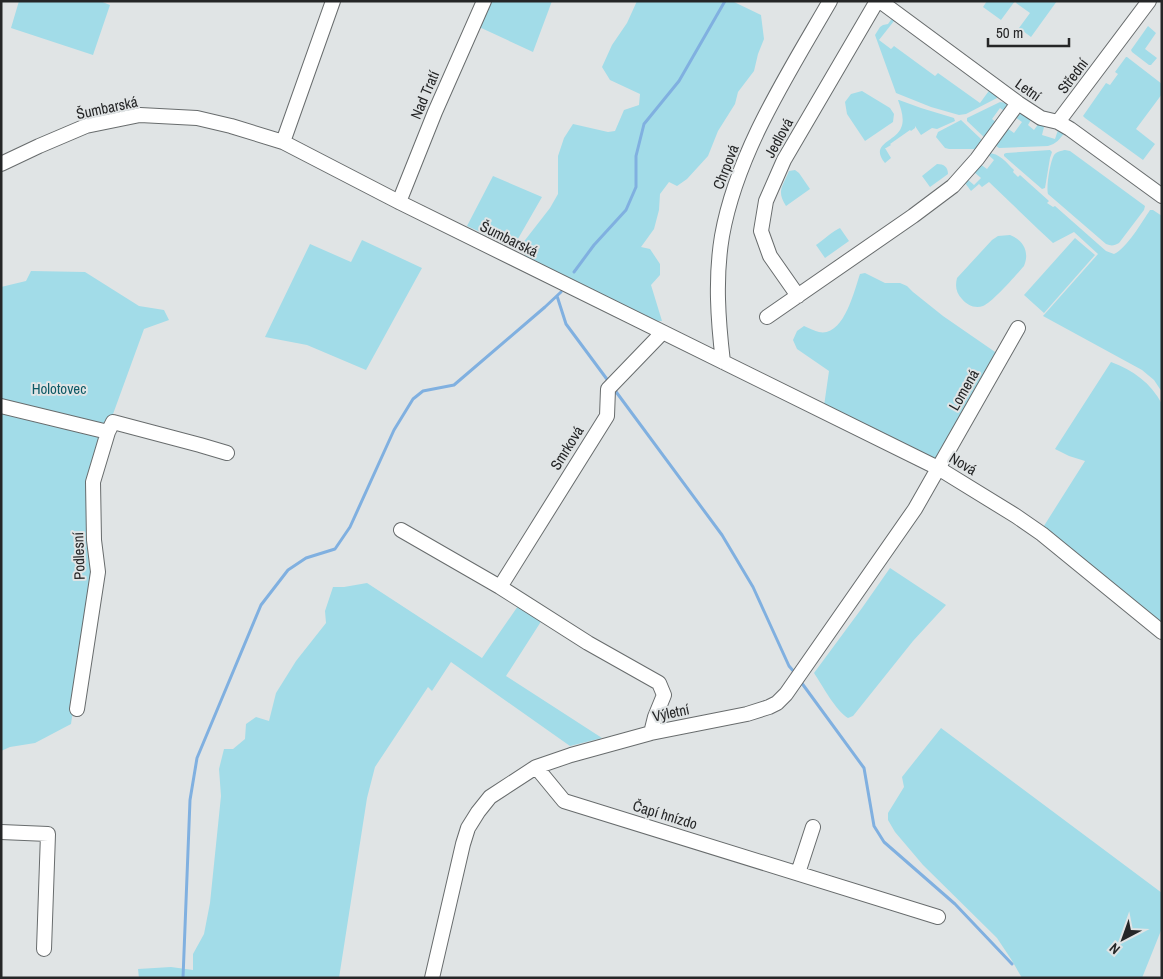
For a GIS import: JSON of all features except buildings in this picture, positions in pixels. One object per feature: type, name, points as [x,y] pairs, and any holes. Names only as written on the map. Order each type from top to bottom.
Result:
[{"type":"street","points":[[283,142],[333,1]]},
{"type":"street","name":"Nad Tratí","points":[[399,202],[435,112],[484,1]]},
{"type":"street","name":"Chrpová","points":[[723,362],[720,344],[718,295],[719,262],[722,237],[732,195],[759,128],[830,1]]},
{"type":"street","name":"Letní","points":[[879,1],[1018,103],[1040,118],[1058,122],[1070,129],[1162,196]]},
{"type":"street","name":"Jedlová","points":[[798,296],[770,256],[761,231],[766,201],[784,160],[879,1]]},
{"type":"street","name":"Střední","points":[[1058,122],[1149,1]]},
{"type":"street","points":[[768,318],[953,186],[977,159],[1018,103]]},
{"type":"street","name":"Šumbarská","points":[[1,164],[86,126],[140,115],[196,118],[231,126],[283,142],[399,202],[723,362]]},
{"type":"street","name":"Lomená","points":[[938,468],[1018,328]]},
{"type":"street","name":"Smrková","points":[[500,587],[606,416],[608,389],[662,333]]},
{"type":"street","name":"Nová","points":[[723,362],[938,468],[1042,534],[1162,632]]},
{"type":"street","points":[[1,406],[108,432],[113,422],[227,453]]},
{"type":"street","name":"Podlesní","points":[[77,710],[98,572],[94,540],[93,482],[108,432]]},
{"type":"street","name":"Výletní","points":[[432,978],[462,844],[468,828],[490,797],[536,767],[572,755],[651,733],[747,714],[777,703],[786,694],[915,509],[938,468]]},
{"type":"street","points":[[401,530],[500,587],[588,643],[659,683],[664,695],[651,733]]},
{"type":"street","name":"Čapí hnízdo","points":[[536,767],[564,801],[938,917]]},
{"type":"street","points":[[798,873],[812,827]]},
{"type":"street","points":[[1,832],[48,834],[44,949]]},
{"type":"green space","points":[[19,1],[100,1],[110,5],[93,55],[11,28]]},
{"type":"green space","points":[[488,1],[552,1],[533,52],[477,26]]},
{"type":"green space","points":[[637,1],[732,1],[761,15],[764,39],[754,71],[738,92],[735,104],[718,131],[708,156],[687,179],[677,186],[669,182],[660,194],[659,210],[654,229],[641,247],[650,249],[660,264],[660,275],[651,285],[662,321],[652,321],[529,260],[522,251],[522,244],[550,208],[558,194],[558,156],[564,138],[573,124],[608,132],[615,131],[624,110],[639,105],[640,94],[610,80],[602,67]]},
{"type":"green space","points":[[987,1],[1015,1],[1001,20],[983,7]]},
{"type":"green space","points":[[1017,1],[1057,1],[1031,37],[1019,28],[1030,13],[1016,3]]},
{"type":"green space","points":[[893,17],[894,21],[879,40],[891,49],[894,46],[935,76],[938,73],[980,103],[991,88],[997,98],[966,114],[959,115],[931,107],[896,93],[875,35],[880,27],[888,24]]},
{"type":"green space","points":[[1148,26],[1156,33],[1145,49],[1157,58],[1151,65],[1131,50]]},
{"type":"green space","points":[[1126,57],[1162,84],[1162,94],[1136,129],[1155,144],[1143,160],[1083,116],[1106,83],[1110,85],[1118,74],[1115,72]]},
{"type":"green space","points":[[862,91],[890,108],[894,114],[893,122],[865,141],[847,114],[845,102],[851,94]]},
{"type":"green space","points":[[898,100],[954,118],[955,121],[937,129],[932,128],[921,135],[915,126],[911,131],[885,148],[891,158],[885,163],[881,157],[881,147],[898,133],[903,121]]},
{"type":"green space","points":[[1000,102],[1007,103],[1006,112],[1000,108],[992,119],[997,123],[986,139],[967,121],[967,118]]},
{"type":"green space","points":[[1020,114],[1032,118],[1028,125],[1034,130],[1039,123],[1044,127],[1042,135],[1055,139],[1058,130],[1065,132],[1058,141],[1048,146],[999,148],[992,143],[1007,128],[1014,133],[1022,122],[1015,117]]},
{"type":"green space","points":[[961,120],[981,139],[982,145],[976,149],[945,148],[936,137],[938,132]]},
{"type":"green space","points":[[1050,150],[1052,152],[1045,188],[1042,189],[1004,156],[1006,153]]},
{"type":"green space","points":[[1059,151],[1070,151],[1145,206],[1144,210],[1116,245],[1106,244],[1048,194],[1048,180],[1054,155]]},
{"type":"green space","points":[[986,153],[995,154],[1002,158],[1018,177],[1020,175],[1049,201],[1047,203],[1053,207],[1055,206],[1106,251],[1114,254],[1129,241],[1150,210],[1162,216],[1162,392],[1154,380],[1142,370],[1043,316],[1098,254],[1074,232],[1053,243],[989,182],[982,187],[979,184],[971,191],[962,179],[967,179],[974,185],[981,178],[974,172],[980,164],[987,169],[994,160]]},
{"type":"green space","points":[[937,164],[945,166],[948,174],[930,187],[922,176]]},
{"type":"green space","points":[[795,170],[810,189],[786,206],[781,196],[781,188],[789,171]]},
{"type":"green space","points":[[493,176],[542,197],[515,244],[511,246],[467,226]]},
{"type":"green space","points":[[840,228],[849,241],[825,258],[816,245]]},
{"type":"green space","points":[[1010,235],[1022,243],[1026,251],[1024,266],[987,304],[977,307],[969,305],[957,292],[957,278],[992,240],[998,236]]},
{"type":"green space","points":[[1075,238],[1095,255],[1044,313],[1024,295]]},
{"type":"green space","points":[[362,240],[422,268],[366,370],[307,345],[265,337],[310,244],[351,262]]},
{"type":"green space","name":"Holotovec","points":[[31,271],[85,272],[139,306],[164,310],[169,320],[144,329],[93,469],[86,499],[93,573],[71,724],[35,743],[10,747],[1,751],[1,287],[26,281]]},
{"type":"green space","points":[[865,273],[885,283],[900,283],[907,286],[943,316],[998,354],[935,462],[824,406],[829,371],[797,349],[793,340],[797,331],[804,326],[819,332],[828,332],[835,327],[847,311],[860,274]]},
{"type":"green space","points":[[1111,362],[1141,378],[1158,396],[1162,404],[1162,627],[1042,529],[1085,461],[1055,449]]},
{"type":"green space","points":[[890,568],[946,605],[913,641],[853,716],[848,718],[834,704],[814,673]]},
{"type":"green space","points":[[367,583],[482,658],[518,606],[542,620],[506,676],[602,738],[570,746],[451,662],[432,691],[428,687],[375,767],[367,798],[339,978],[139,978],[138,969],[171,967],[193,970],[193,954],[204,934],[210,903],[221,796],[219,769],[224,749],[233,749],[245,739],[246,724],[256,717],[269,721],[276,693],[296,661],[326,623],[325,611],[333,587]]},
{"type":"green space","points":[[941,728],[1162,893],[1162,928],[1142,978],[1022,978],[997,938],[923,865],[895,832],[888,820],[888,813],[904,787],[902,777]]},
{"type":"waterway","points":[[574,272],[594,245],[626,210],[636,187],[636,156],[644,124],[679,81],[725,1]]},
{"type":"waterway","points":[[183,978],[190,800],[197,758],[261,605],[288,570],[306,558],[335,549],[350,527],[394,430],[413,399],[423,391],[454,385],[561,292]]},
{"type":"waterway","points":[[557,296],[566,324],[609,382]]},
{"type":"waterway","points":[[614,389],[722,535],[753,587],[789,666],[795,673]]},
{"type":"waterway","points":[[801,682],[864,768],[874,826],[884,842],[955,904],[1012,964]]}]
